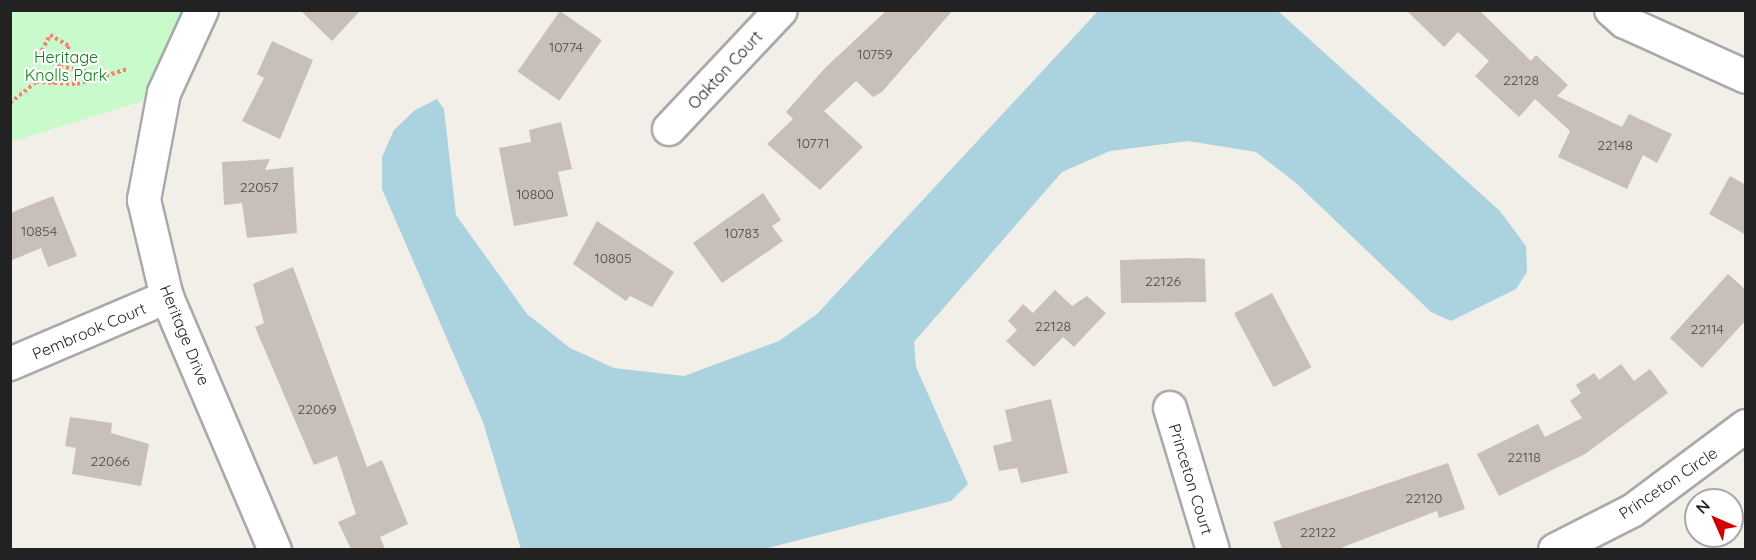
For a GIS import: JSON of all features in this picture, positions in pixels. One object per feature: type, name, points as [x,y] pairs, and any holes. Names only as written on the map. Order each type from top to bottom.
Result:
[{"type":"street","name":"Heritage Drive","points":[[202,10],[164,93],[144,200],[167,297],[275,549]]},
{"type":"street","name":"Oakton Court","points":[[669,129],[781,10]]},
{"type":"street","points":[[1611,10],[1625,22],[1746,77]]},
{"type":"street","name":"Pembrook Court","points":[[10,364],[167,297]]},
{"type":"street","name":"Princeton Court","points":[[1170,408],[1213,549]]},
{"type":"street","name":"Princeton Circle","points":[[1555,549],[1632,510],[1746,426]]},
{"type":"path","points":[[52,84],[60,66],[69,46],[50,35],[39,56],[60,66],[101,75]]},
{"type":"path","points":[[10,103],[30,84],[77,84],[101,75],[128,69]]},
{"type":"green space","name":"Heritage Knolls Park","points":[[11,11],[194,11],[153,98],[11,142]]},
{"type":"water","points":[[1099,10],[1278,11],[1500,211],[1526,246],[1527,272],[1516,289],[1451,321],[1431,312],[1296,183],[1256,152],[1188,141],[1110,151],[1062,172],[914,342],[916,367],[968,484],[951,501],[764,549],[521,549],[483,422],[382,189],[382,157],[394,130],[415,110],[437,99],[444,109],[456,215],[527,314],[570,348],[614,368],[684,376],[779,341],[817,314]]},
{"type":"building","points":[[300,10],[361,10],[332,41]]},
{"type":"building","points":[[887,10],[953,10],[882,92],[873,97],[856,81],[824,111],[863,147],[820,190],[767,144],[793,119],[786,112],[825,68]]},
{"type":"building","points":[[1406,10],[1479,10],[1531,61],[1536,55],[1568,85],[1557,96],[1622,127],[1629,114],[1672,134],[1657,163],[1643,155],[1627,189],[1558,157],[1570,131],[1535,99],[1519,117],[1475,76],[1489,61],[1458,32],[1444,47]]},
{"type":"building","points":[[560,11],[602,40],[559,101],[518,72]]},
{"type":"building","points":[[272,41],[313,60],[280,139],[242,121],[264,78],[257,74]]},
{"type":"building","points":[[561,122],[572,169],[558,172],[568,216],[514,226],[499,148],[531,142],[529,130]]},
{"type":"building","points":[[270,159],[265,170],[293,167],[297,233],[247,238],[242,203],[224,205],[222,162]]},
{"type":"building","points":[[1730,176],[1746,185],[1746,235],[1709,214]]},
{"type":"building","points":[[763,193],[781,220],[772,226],[783,241],[722,283],[693,243]]},
{"type":"building","points":[[53,196],[77,256],[48,267],[41,248],[10,261],[10,213]]},
{"type":"building","points":[[597,221],[674,272],[652,307],[630,296],[626,301],[573,264]]},
{"type":"building","points":[[1205,259],[1206,302],[1121,303],[1120,260]]},
{"type":"building","points":[[293,267],[367,467],[382,460],[408,524],[380,537],[385,549],[351,549],[338,522],[356,514],[337,456],[314,465],[255,327],[264,323],[253,284]]},
{"type":"building","points":[[1728,274],[1746,290],[1746,320],[1702,368],[1670,338]]},
{"type":"building","points":[[1055,290],[1072,306],[1087,296],[1106,313],[1074,347],[1063,337],[1034,367],[1006,341],[1017,330],[1008,321],[1023,304],[1033,313]]},
{"type":"building","points":[[1272,293],[1311,367],[1273,387],[1234,313]]},
{"type":"building","points":[[1621,364],[1634,381],[1650,369],[1668,393],[1585,454],[1499,496],[1477,454],[1538,424],[1545,437],[1582,418],[1570,401],[1581,393],[1576,385],[1594,373],[1599,380]]},
{"type":"building","points":[[1051,399],[1068,473],[1021,483],[1017,468],[999,471],[993,446],[1012,441],[1005,410]]},
{"type":"building","points":[[70,417],[112,423],[111,433],[149,444],[141,486],[72,474],[76,448],[65,446]]},
{"type":"building","points":[[1448,463],[1465,509],[1439,518],[1437,511],[1338,549],[1282,549],[1273,522]]}]
